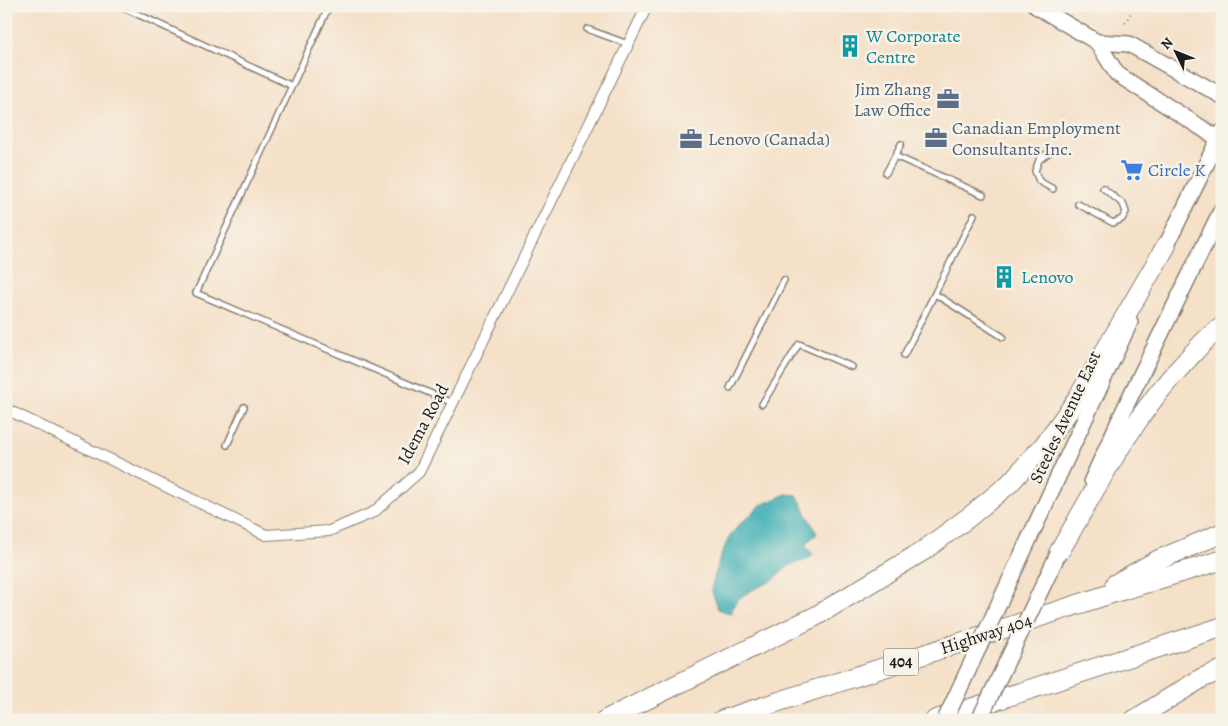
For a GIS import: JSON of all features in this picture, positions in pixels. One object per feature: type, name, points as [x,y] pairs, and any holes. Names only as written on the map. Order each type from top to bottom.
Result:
[{"type":"highway","points":[[605,720],[816,616],[923,551],[969,517],[1010,483],[1044,445],[1076,401],[1166,246]]},
{"type":"highway","points":[[1058,554],[1145,409],[1175,372],[1212,333],[1222,327]]},
{"type":"highway","points":[[1080,603],[1158,560],[1222,533]]},
{"type":"highway","name":"Highway 404","points":[[722,720],[1080,603],[1222,560]]},
{"type":"highway","points":[[935,720],[1222,627]]},
{"type":"highway","points":[[1134,720],[1202,678],[1222,670]]},
{"type":"main road","points":[[1036,6],[1097,42],[1118,74],[1221,137]]},
{"type":"main road","points":[[1097,42],[1129,44],[1222,96]]},
{"type":"main road","name":"Steeles Avenue East","points":[[945,720],[1166,246],[1221,137]]},
{"type":"main road","points":[[979,720],[1058,554],[1129,398],[1222,209]]},
{"type":"street","name":"Idema Road","points":[[6,409],[266,534],[329,532],[374,512],[419,472],[647,6]]},
{"type":"lane","points":[[120,6],[292,86]]},
{"type":"lane","points":[[329,6],[196,293],[453,403]]},
{"type":"lane","points":[[587,29],[628,44]]},
{"type":"lane","points":[[886,173],[902,144]]},
{"type":"lane","points":[[1052,150],[1039,160],[1035,171],[1039,181],[1053,189]]},
{"type":"lane","points":[[895,156],[983,195]]},
{"type":"lane","points":[[1078,204],[1113,223],[1122,219],[1126,212],[1123,204],[1103,188]]},
{"type":"lane","points":[[904,355],[974,215]]},
{"type":"lane","points":[[730,388],[784,280]]},
{"type":"lane","points":[[935,294],[1003,337]]},
{"type":"lane","points":[[762,404],[799,344],[852,367]]},
{"type":"lane","points":[[227,446],[244,407]]},
{"type":"path","points":[[1125,23],[1135,6]]},
{"type":"water","points":[[786,494],[797,495],[817,534],[806,543],[806,547],[813,554],[807,559],[793,564],[768,583],[745,594],[735,603],[732,614],[718,609],[711,589],[728,539],[738,526],[761,505]]},
{"type":"place","name":"W Corporate Centre","points":[[850,46]]},
{"type":"place","name":"Jim Zhang Law Office","points":[[948,99]]},
{"type":"place","name":"Canadian Employment Consultants Inc.","points":[[936,138]]},
{"type":"place","name":"Lenovo (Canada)","points":[[691,139]]},
{"type":"place","name":"Circle K","points":[[1132,170]]},
{"type":"place","name":"Lenovo","points":[[1004,277]]}]
